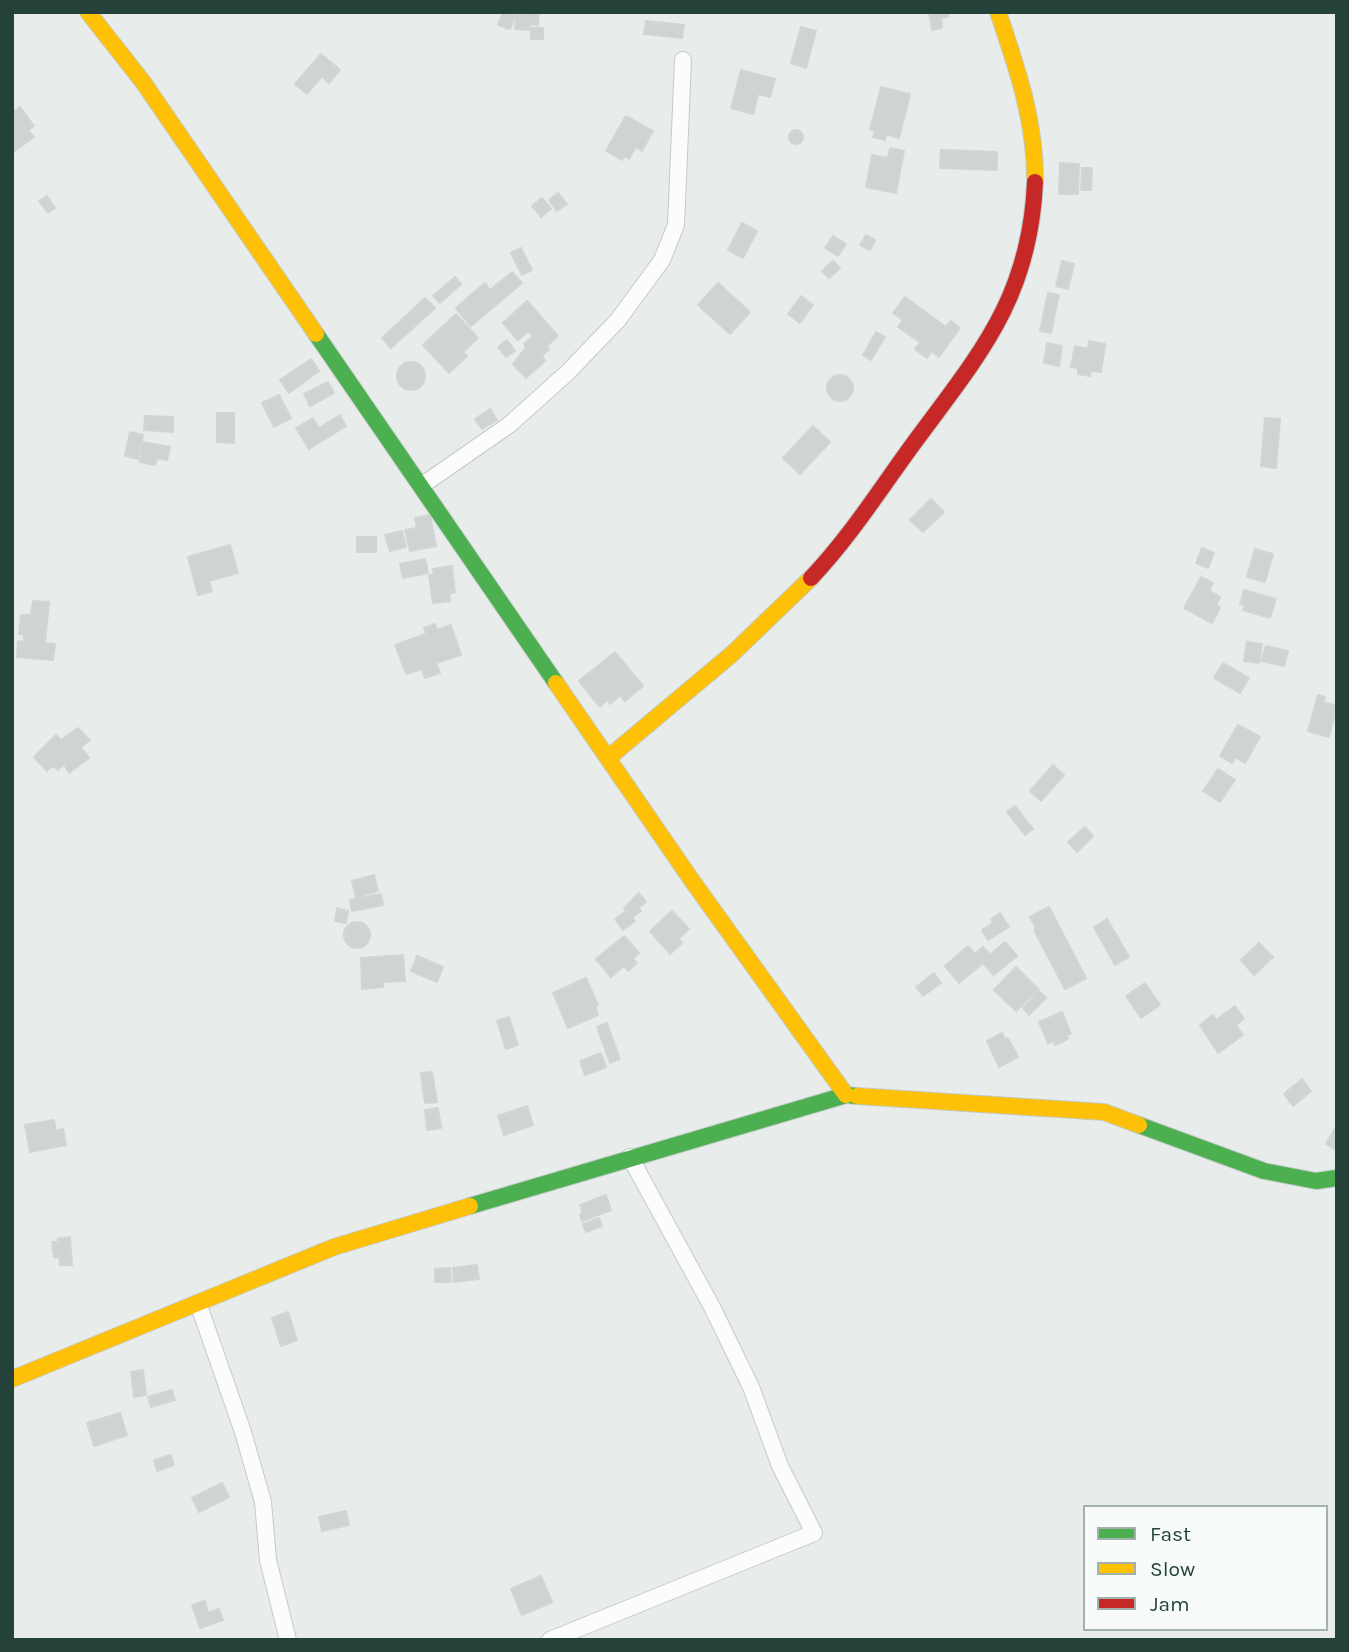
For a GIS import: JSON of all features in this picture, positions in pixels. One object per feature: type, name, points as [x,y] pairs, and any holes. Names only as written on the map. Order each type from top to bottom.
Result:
[{"type":"street","points":[[88,12],[143,82],[693,882],[846,1095]]},
{"type":"street","points":[[608,758],[746,641],[804,587],[887,482],[978,359],[999,325],[1027,243],[1034,176],[1032,132],[998,12]]},
{"type":"street","points":[[421,486],[509,425],[567,373],[618,320],[663,260],[676,225],[683,60]]},
{"type":"street","points":[[12,1379],[334,1247],[846,1095],[1104,1112],[1264,1171],[1317,1181],[1337,1178]]},
{"type":"street","points":[[550,1640],[814,1533],[780,1466],[751,1387],[712,1307],[630,1157]]},
{"type":"street","points":[[198,1303],[243,1432],[263,1502],[268,1560],[288,1640]]},
{"type":"building","points":[[503,12],[515,16],[510,29],[498,25]]},
{"type":"building","points":[[525,12],[539,12],[538,25],[529,24],[529,30],[515,29],[516,15],[525,15]]},
{"type":"building","points":[[929,12],[948,12],[948,17],[941,18],[942,28],[932,30]]},
{"type":"building","points":[[646,21],[684,25],[682,38],[644,34]]},
{"type":"building","points":[[801,27],[816,31],[806,68],[791,63]]},
{"type":"building","points":[[531,28],[543,28],[543,39],[531,39]]},
{"type":"building","points":[[321,54],[340,70],[329,83],[322,76],[307,94],[295,84]]},
{"type":"building","points":[[741,70],[775,79],[770,97],[758,94],[753,114],[731,108]]},
{"type":"building","points":[[881,87],[910,94],[899,138],[886,134],[885,140],[873,137],[875,131],[870,130]]},
{"type":"building","points":[[20,107],[34,126],[28,130],[34,137],[12,153],[12,108],[15,111]]},
{"type":"building","points":[[626,116],[653,131],[642,151],[636,147],[629,159],[624,156],[622,160],[606,151]]},
{"type":"building","points":[[793,130],[799,130],[803,137],[799,144],[793,144],[789,140],[789,134]]},
{"type":"building","points":[[890,148],[904,151],[896,193],[866,187],[872,155],[888,158]]},
{"type":"building","points":[[941,150],[997,152],[997,170],[940,168]]},
{"type":"building","points":[[1060,163],[1079,164],[1078,194],[1059,194]]},
{"type":"building","points":[[1082,168],[1092,168],[1091,190],[1081,190]]},
{"type":"building","points":[[558,193],[567,204],[557,211],[549,200]]},
{"type":"building","points":[[47,196],[55,208],[48,213],[39,201]]},
{"type":"building","points":[[542,198],[551,209],[541,217],[532,206]]},
{"type":"building","points":[[742,223],[757,231],[743,258],[728,250]]},
{"type":"building","points":[[866,235],[875,240],[870,250],[860,245]]},
{"type":"building","points":[[833,236],[846,244],[838,256],[825,248]]},
{"type":"building","points":[[521,248],[532,270],[522,275],[511,253]]},
{"type":"building","points":[[833,261],[840,268],[829,278],[822,271]]},
{"type":"building","points":[[1062,261],[1074,264],[1068,289],[1056,286]]},
{"type":"building","points":[[512,272],[522,283],[471,326],[456,308],[485,283],[490,290]]},
{"type":"building","points":[[455,277],[461,284],[440,303],[433,296]]},
{"type":"building","points":[[718,283],[750,312],[730,334],[698,305]]},
{"type":"building","points":[[1048,293],[1059,295],[1051,333],[1040,331]]},
{"type":"building","points":[[801,296],[813,305],[800,323],[788,314]]},
{"type":"building","points":[[905,297],[946,327],[951,321],[960,328],[939,357],[932,351],[927,358],[915,349],[920,342],[898,327],[903,320],[893,313]]},
{"type":"building","points":[[425,298],[435,308],[391,348],[382,338]]},
{"type":"building","points":[[527,301],[558,336],[547,346],[549,349],[542,356],[545,361],[526,378],[513,364],[526,347],[524,344],[533,336],[528,331],[518,340],[503,323]]},
{"type":"building","points":[[456,314],[478,338],[463,352],[467,356],[449,373],[423,345]]},
{"type":"building","points":[[876,332],[885,337],[871,360],[863,355]]},
{"type":"building","points":[[507,340],[515,351],[506,357],[498,347]]},
{"type":"building","points":[[1089,341],[1105,344],[1101,372],[1091,371],[1090,376],[1078,374],[1078,368],[1071,367],[1075,346],[1088,349]]},
{"type":"building","points":[[1047,343],[1062,346],[1059,366],[1044,363]]},
{"type":"building","points":[[311,359],[319,371],[289,393],[280,380]]},
{"type":"building","points":[[411,362],[421,366],[425,376],[421,386],[411,390],[401,386],[397,376],[401,366]]},
{"type":"building","points":[[840,375],[849,379],[853,388],[849,397],[840,401],[831,397],[827,388],[831,379]]},
{"type":"building","points":[[328,382],[334,393],[310,406],[304,394]]},
{"type":"building","points":[[279,395],[291,418],[274,427],[262,403]]},
{"type":"building","points":[[490,409],[497,420],[482,429],[475,419]]},
{"type":"building","points":[[217,413],[234,413],[234,443],[217,442]]},
{"type":"building","points":[[340,415],[346,426],[309,449],[296,428],[313,418],[319,428]]},
{"type":"building","points":[[145,416],[173,417],[173,432],[144,430]]},
{"type":"building","points":[[1265,418],[1280,419],[1276,468],[1261,466]]},
{"type":"building","points":[[813,426],[830,442],[800,474],[783,458]]},
{"type":"building","points":[[130,432],[143,435],[138,459],[125,456]]},
{"type":"building","points":[[143,442],[170,447],[167,460],[157,458],[155,465],[140,462]]},
{"type":"building","points":[[931,499],[944,512],[923,532],[910,520]]},
{"type":"building","points":[[430,515],[436,546],[410,551],[405,530],[417,528],[415,518]]},
{"type":"building","points":[[402,531],[406,547],[390,551],[385,535]]},
{"type":"building","points":[[357,537],[376,537],[376,552],[357,552]]},
{"type":"building","points":[[230,545],[238,573],[209,581],[212,591],[198,595],[188,557]]},
{"type":"building","points":[[1202,548],[1214,553],[1208,568],[1196,563]]},
{"type":"building","points":[[1255,549],[1273,554],[1265,582],[1247,577]]},
{"type":"building","points":[[425,559],[428,573],[403,578],[400,564]]},
{"type":"building","points":[[452,566],[455,592],[449,594],[450,601],[433,603],[429,575],[434,574],[433,569]]},
{"type":"building","points":[[1201,577],[1213,583],[1209,591],[1220,597],[1216,605],[1220,608],[1212,623],[1184,608]]},
{"type":"building","points":[[1244,590],[1276,599],[1270,618],[1243,610],[1245,605],[1240,604]]},
{"type":"building","points":[[33,601],[49,602],[45,643],[55,644],[53,660],[17,657],[18,641],[24,642],[24,634],[19,634],[21,615],[31,615]]},
{"type":"building","points":[[435,624],[437,630],[451,625],[461,655],[436,663],[440,673],[425,678],[422,669],[406,674],[395,645],[426,634],[424,628]]},
{"type":"building","points":[[1247,642],[1262,644],[1259,663],[1244,661]]},
{"type":"building","points":[[1266,646],[1288,651],[1284,666],[1261,661]]},
{"type":"building","points":[[615,652],[643,686],[625,701],[620,695],[610,704],[607,700],[600,707],[579,681]]},
{"type":"building","points":[[1223,663],[1249,678],[1240,693],[1214,678]]},
{"type":"building","points":[[1318,695],[1325,697],[1324,702],[1337,706],[1329,737],[1308,731]]},
{"type":"building","points":[[1238,725],[1260,737],[1245,763],[1235,757],[1232,763],[1220,756]]},
{"type":"building","points":[[78,728],[90,740],[81,747],[89,758],[69,773],[64,764],[58,770],[53,766],[47,771],[34,757],[56,735],[61,740]]},
{"type":"building","points":[[1053,765],[1064,775],[1041,801],[1030,791]]},
{"type":"building","points":[[1218,769],[1235,780],[1220,802],[1203,791]]},
{"type":"building","points":[[1015,806],[1033,829],[1025,835],[1007,812]]},
{"type":"building","points":[[1085,827],[1093,836],[1077,852],[1068,842]]},
{"type":"building","points":[[374,875],[378,891],[356,897],[352,881]]},
{"type":"building","points":[[639,893],[646,902],[638,908],[641,911],[632,918],[635,921],[623,930],[615,919],[626,911],[624,908]]},
{"type":"building","points":[[381,894],[383,905],[352,911],[350,900]]},
{"type":"building","points":[[1049,907],[1086,978],[1065,989],[1030,917]]},
{"type":"building","points":[[337,908],[348,911],[346,923],[335,921]]},
{"type":"building","points":[[672,911],[689,929],[678,939],[682,943],[670,954],[650,931]]},
{"type":"building","points":[[1000,913],[1009,927],[988,940],[982,930],[993,923],[991,919]]},
{"type":"building","points":[[1107,919],[1129,957],[1115,965],[1094,927]]},
{"type":"building","points":[[357,922],[366,926],[370,935],[366,944],[357,948],[348,944],[344,935],[348,926]]},
{"type":"building","points":[[624,936],[639,953],[633,958],[637,963],[628,971],[624,966],[611,977],[596,959]]},
{"type":"building","points":[[1005,942],[1017,956],[994,975],[983,963],[959,983],[945,966],[968,946],[975,954],[983,947],[990,955]]},
{"type":"building","points":[[1259,943],[1273,957],[1254,975],[1241,960]]},
{"type":"building","points":[[403,955],[405,981],[383,982],[383,987],[362,989],[361,958]]},
{"type":"building","points":[[417,956],[443,967],[437,982],[411,971]]},
{"type":"building","points":[[1016,967],[1038,989],[1016,1011],[994,990]]},
{"type":"building","points":[[934,973],[941,983],[923,996],[916,987]]},
{"type":"building","points":[[586,978],[598,1005],[595,1006],[598,1015],[568,1028],[553,993]]},
{"type":"building","points":[[1145,983],[1160,1005],[1141,1018],[1126,996]]},
{"type":"building","points":[[1039,991],[1046,998],[1029,1015],[1023,1008]]},
{"type":"building","points":[[1235,1006],[1244,1019],[1236,1025],[1243,1035],[1218,1053],[1200,1025],[1213,1015],[1216,1020]]},
{"type":"building","points":[[1062,1012],[1071,1034],[1066,1035],[1068,1039],[1055,1045],[1054,1041],[1048,1043],[1039,1022]]},
{"type":"building","points":[[509,1017],[518,1045],[506,1049],[497,1021]]},
{"type":"building","points":[[607,1023],[620,1059],[610,1063],[597,1027]]},
{"type":"building","points":[[1002,1033],[1005,1040],[1008,1038],[1018,1057],[999,1067],[987,1041]]},
{"type":"building","points":[[601,1053],[606,1067],[585,1075],[580,1061]]},
{"type":"building","points":[[432,1072],[437,1102],[425,1103],[421,1073]]},
{"type":"building","points":[[1302,1079],[1311,1091],[1293,1106],[1284,1094]]},
{"type":"building","points":[[527,1106],[533,1125],[504,1135],[498,1116]]},
{"type":"building","points":[[438,1108],[441,1128],[427,1130],[425,1110]]},
{"type":"building","points":[[54,1120],[56,1131],[63,1129],[66,1145],[30,1152],[25,1125]]},
{"type":"building","points":[[1335,1128],[1337,1129],[1336,1150],[1326,1144]]},
{"type":"building","points":[[606,1195],[611,1210],[582,1221],[580,1205]]},
{"type":"building","points":[[599,1218],[602,1226],[586,1232],[583,1224]]},
{"type":"building","points":[[70,1237],[72,1265],[60,1265],[59,1257],[54,1257],[52,1242]]},
{"type":"building","points":[[477,1265],[479,1279],[454,1282],[453,1268]]},
{"type":"building","points":[[450,1268],[451,1282],[435,1282],[435,1269]]},
{"type":"building","points":[[288,1312],[297,1340],[281,1346],[272,1318]]},
{"type":"building","points":[[143,1370],[146,1395],[134,1397],[131,1372]]},
{"type":"building","points":[[172,1390],[175,1400],[151,1407],[148,1397]]},
{"type":"building","points":[[120,1413],[127,1435],[94,1446],[87,1423]]},
{"type":"building","points":[[171,1455],[174,1465],[157,1471],[154,1460]]},
{"type":"building","points":[[222,1483],[229,1497],[199,1512],[192,1498]]},
{"type":"building","points":[[346,1511],[349,1525],[322,1531],[319,1517]]},
{"type":"building","points":[[541,1576],[552,1602],[522,1615],[511,1589]]},
{"type":"building","points":[[205,1601],[208,1613],[219,1609],[223,1620],[200,1628],[192,1605]]},
{"type":"traffic: fast","points":[[316,334],[556,683]]},
{"type":"traffic: fast","points":[[470,1206],[846,1095],[857,1096]]},
{"type":"traffic: fast","points":[[1139,1125],[1264,1171],[1316,1181],[1337,1178]]},
{"type":"traffic: slow","points":[[88,12],[143,82],[316,334]]},
{"type":"traffic: slow","points":[[998,12],[1029,117],[1035,182]]},
{"type":"traffic: slow","points":[[608,758],[732,654],[811,578]]},
{"type":"traffic: slow","points":[[556,683],[693,882],[846,1095]]},
{"type":"traffic: slow","points":[[857,1096],[1104,1112],[1139,1125]]},
{"type":"traffic: slow","points":[[12,1379],[334,1247],[470,1206]]},
{"type":"traffic: jam","points":[[811,578],[863,514],[958,384],[996,325],[1023,261],[1031,224],[1035,182]]}]
